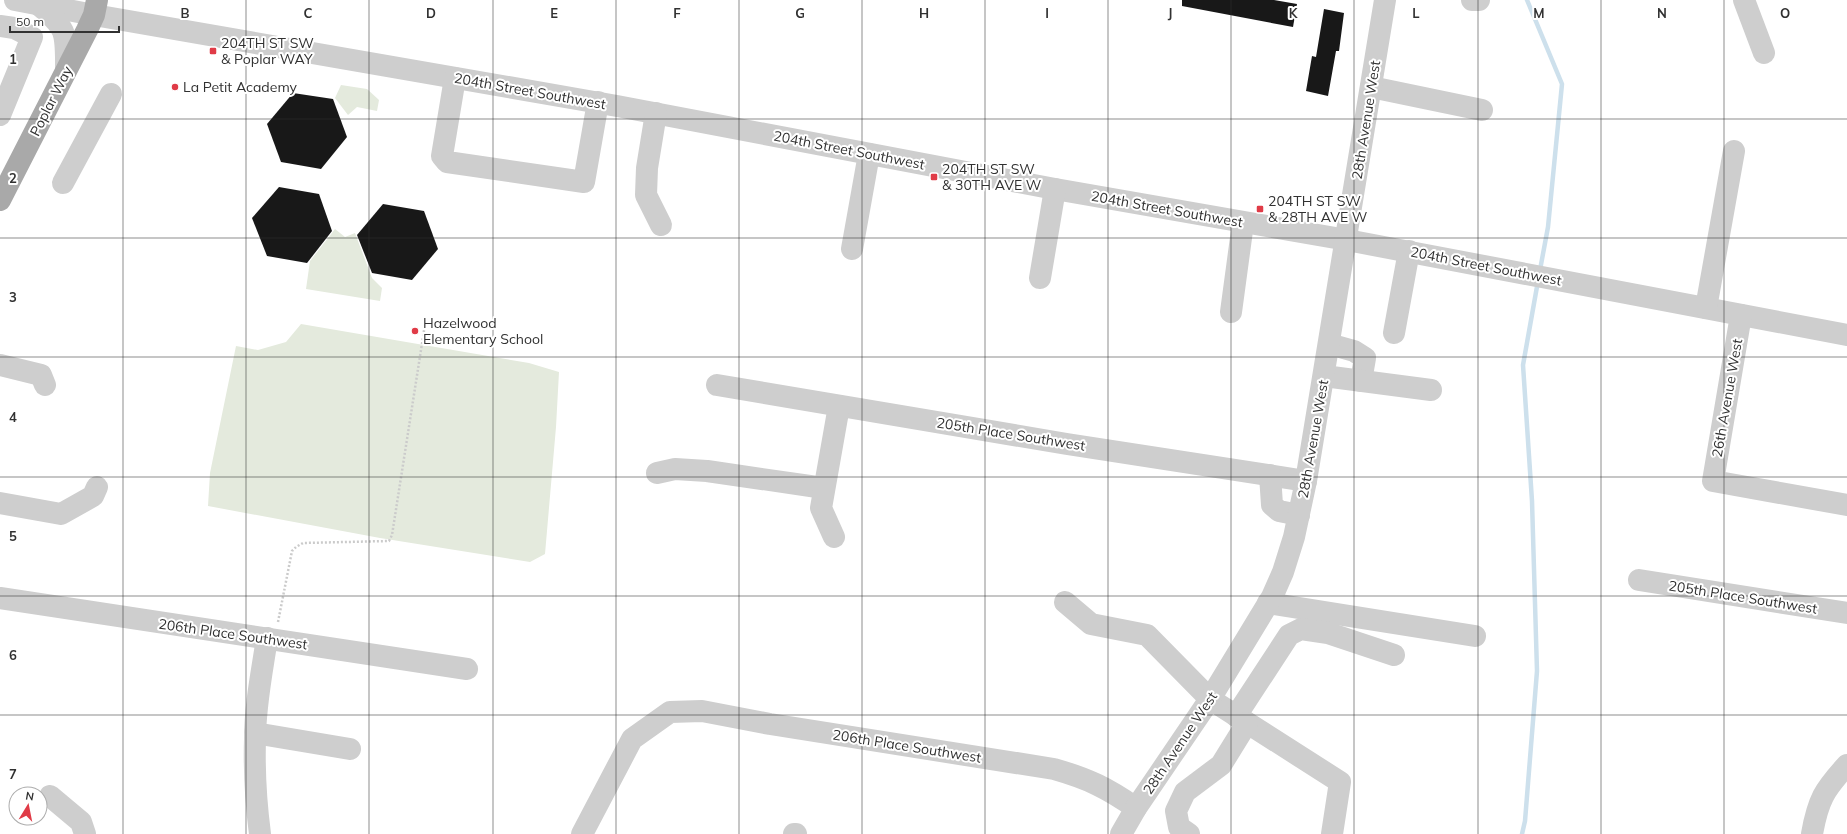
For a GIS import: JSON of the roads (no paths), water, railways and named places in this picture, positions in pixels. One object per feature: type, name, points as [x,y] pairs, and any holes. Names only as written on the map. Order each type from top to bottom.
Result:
[{"type":"main road","name":"Poplar Way","points":[[1,195],[66,70],[95,8]]},
{"type":"street","name":"204th Street Southwest","points":[[15,0],[39,5],[95,8],[455,78],[598,102],[1055,189],[1409,251],[1847,335]]},
{"type":"street","name":"28th Avenue West","points":[[1120,834],[1210,699],[1268,603],[1283,572],[1294,537],[1306,480],[1347,240],[1385,0]]},
{"type":"street","points":[[1472,0],[1479,0]]},
{"type":"street","points":[[1744,0],[1764,53]]},
{"type":"street","points":[[39,5],[56,19],[66,37],[66,70]]},
{"type":"street","points":[[0,26],[14,28],[32,37],[0,115]]},
{"type":"street","points":[[455,78],[442,156],[447,162],[584,182],[598,102]]},
{"type":"street","points":[[1371,87],[1482,110]]},
{"type":"street","points":[[63,184],[111,94]]},
{"type":"street","points":[[656,113],[647,168],[646,195],[662,225]]},
{"type":"street","points":[[1706,308],[1734,151]]},
{"type":"street","points":[[852,249],[869,154]]},
{"type":"street","points":[[1040,278],[1055,189]]},
{"type":"street","points":[[1230,312],[1243,223]]},
{"type":"street","points":[[1394,333],[1409,251]]},
{"type":"street","name":"26th Avenue West","points":[[1741,315],[1713,481],[1847,506]]},
{"type":"street","points":[[1329,344],[1354,350],[1365,358],[1361,381]]},
{"type":"street","points":[[0,365],[41,375],[45,385]]},
{"type":"street","points":[[1324,376],[1431,390]]},
{"type":"street","name":"205th Place Southwest","points":[[717,385],[838,406],[1306,480]]},
{"type":"street","points":[[834,538],[820,508],[838,406]]},
{"type":"street","points":[[658,473],[675,469],[707,471],[824,488]]},
{"type":"street","points":[[1270,475],[1272,504],[1279,511],[1299,515]]},
{"type":"street","points":[[0,503],[61,514],[93,496],[97,488]]},
{"type":"street","name":"205th Place Southwest","points":[[1639,580],[1847,614]]},
{"type":"street","name":"206th Place Southwest","points":[[0,598],[467,669]]},
{"type":"street","points":[[1065,602],[1092,624],[1146,635],[1210,699],[1340,782],[1332,834]]},
{"type":"street","points":[[1268,603],[1475,636]]},
{"type":"street","points":[[1189,834],[1179,827],[1176,811],[1185,792],[1205,779],[1222,765],[1242,719],[1289,635],[1301,628],[1328,633],[1394,655]]},
{"type":"street","points":[[260,834],[257,799],[255,733],[257,702],[267,638]]},
{"type":"street","name":"206th Place Southwest","points":[[582,834],[632,739],[670,712],[702,711],[770,724],[1054,769],[1080,776],[1106,788],[1136,808]]},
{"type":"street","points":[[255,733],[350,749]]},
{"type":"street","points":[[1812,834],[1816,813],[1824,792],[1847,766]]},
{"type":"street","points":[[50,796],[81,822],[85,834]]},
{"type":"waterway","points":[[1527,0],[1562,84],[1548,227],[1540,270]]},
{"type":"waterway","points":[[1522,834],[1525,821],[1537,671],[1532,501],[1523,365],[1538,281]]},
{"type":"place","name":"204TH ST SW & Poplar WAY","points":[[213,51]]},
{"type":"place","name":"La Petit Academy","points":[[175,87]]},
{"type":"place","name":"204TH ST SW & 30TH AVE W","points":[[934,177]]},
{"type":"place","name":"204TH ST SW & 28TH AVE W","points":[[1260,209]]},
{"type":"place","name":"Hazelwood Elementary School","points":[[415,331]]}]
